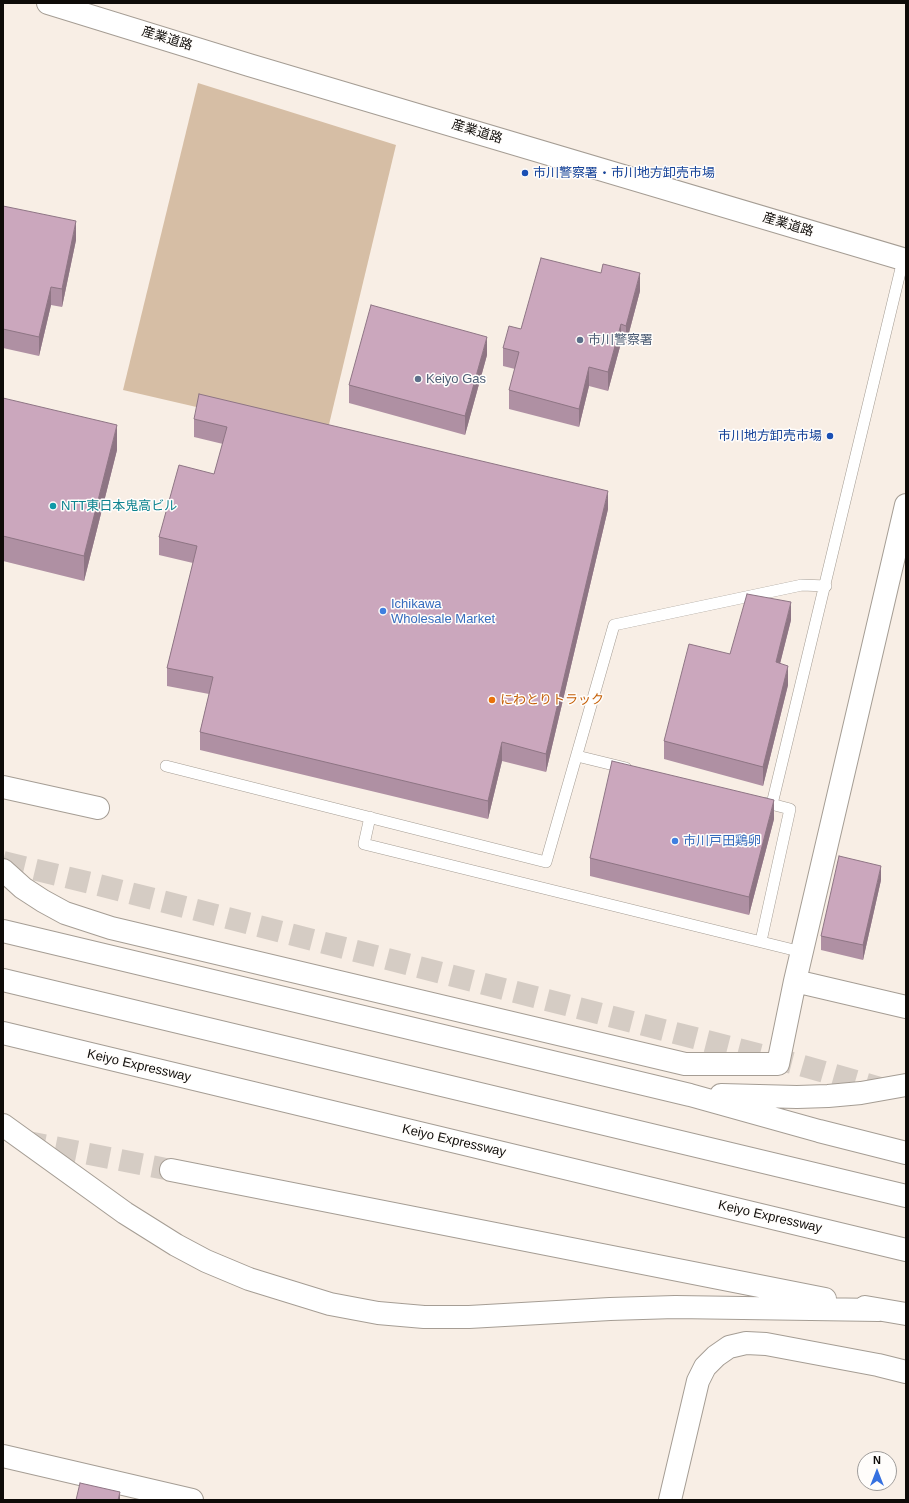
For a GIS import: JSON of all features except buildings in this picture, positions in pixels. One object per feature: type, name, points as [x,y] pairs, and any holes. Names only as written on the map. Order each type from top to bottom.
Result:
[{"type":"main road","name":"産業道路","points":[[48,3],[257,67],[905,260]]},
{"type":"main road","points":[[3,870],[23,888],[43,901],[72,915],[111,928],[685,1064],[778,1064],[794,981],[906,505]]},
{"type":"main road","points":[[3,787],[98,808]]},
{"type":"main road","points":[[3,918],[107,956]]},
{"type":"main road","points":[[3,931],[690,1095],[819,1131],[906,1153]]},
{"type":"main road","points":[[3,980],[906,1196]]},
{"type":"main road","points":[[794,981],[906,1007]]},
{"type":"main road","name":"Keiyo Expressway","points":[[3,1033],[906,1250]]},
{"type":"main road","points":[[690,1095],[796,1097],[828,1096],[861,1093],[906,1085]]},
{"type":"main road","points":[[3,1125],[126,1213],[176,1245],[206,1261],[249,1279],[330,1304],[378,1313],[439,1317],[469,1317],[674,1307],[879,1310]]},
{"type":"main road","points":[[171,1170],[879,1310],[906,1314]]},
{"type":"main road","points":[[670,1500],[698,1380],[705,1367],[716,1356],[729,1347],[746,1343],[766,1344],[878,1365],[906,1372]]},
{"type":"main road","points":[[3,1456],[192,1500]]},
{"type":"lane","points":[[772,804],[826,586],[858,444],[905,260]]},
{"type":"lane","points":[[166,766],[546,862],[614,625],[802,585],[826,586]]},
{"type":"lane","points":[[577,756],[638,771]]},
{"type":"lane","points":[[760,802],[790,809],[761,941]]},
{"type":"lane","points":[[370,817],[364,844],[802,952]]},
{"type":"shaded area","points":[[198,83],[396,145],[326,437],[123,390]]},
{"type":"tunnel","points":[[3,862],[95,884],[800,1065],[887,1090]]},
{"type":"tunnel","points":[[23,1141],[171,1170]]},
{"type":"place","name":"市川警察署・市川地方卸売市場","points":[[525,173]]},
{"type":"place","name":"市川警察署","points":[[580,340]]},
{"type":"place","name":"Keiyo Gas","points":[[418,379]]},
{"type":"place","name":"市川地方卸売市場","points":[[830,436]]},
{"type":"place","name":"NTT東日本鬼高ビル","points":[[53,506]]},
{"type":"place","name":"Ichikawa Wholesale Market","points":[[383,611]]},
{"type":"place","name":"にわとりトラック","points":[[492,700]]},
{"type":"place","name":"市川戸田鶏卵","points":[[675,841]]}]
